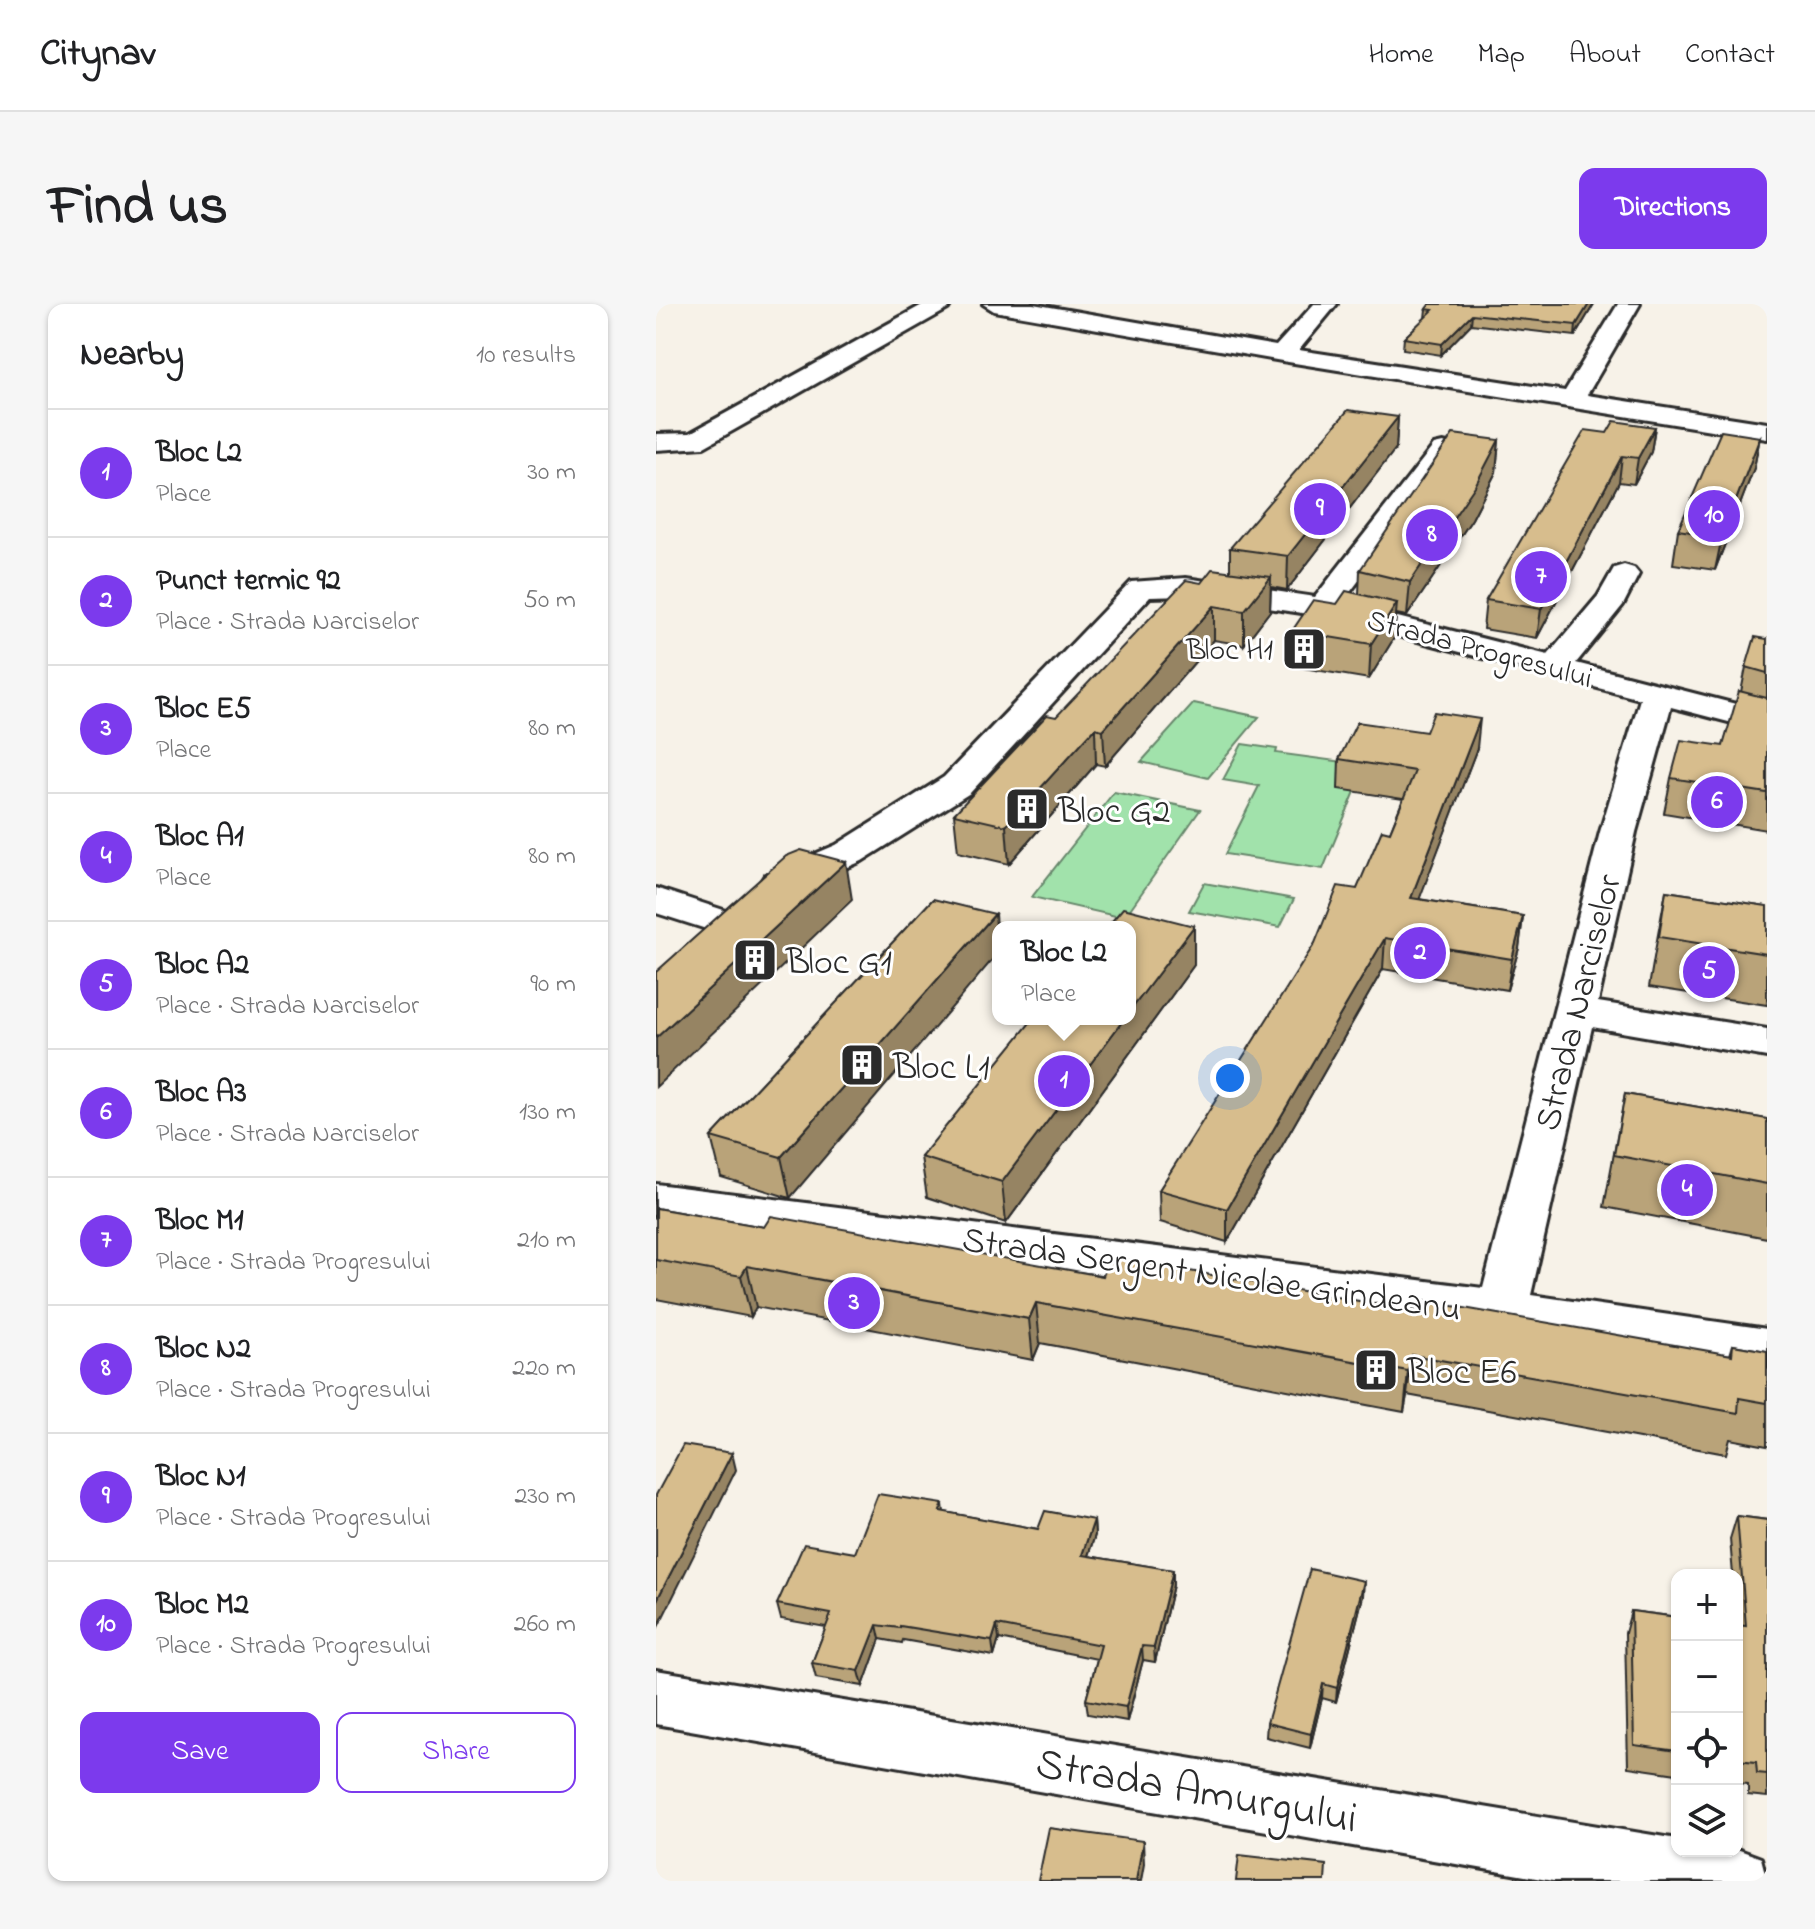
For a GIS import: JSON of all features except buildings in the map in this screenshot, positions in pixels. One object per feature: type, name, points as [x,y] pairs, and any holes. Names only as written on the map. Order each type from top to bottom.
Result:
[{"type":"street","points":[[656,442],[695,441],[940,304]]},
{"type":"street","points":[[994,304],[1282,354],[1767,431]]},
{"type":"street","points":[[1282,354],[1326,304]]},
{"type":"street","points":[[1572,400],[1629,304]]},
{"type":"street","points":[[1323,607],[1443,451]]},
{"type":"street","points":[[1554,668],[1612,599],[1624,574]]},
{"type":"street","name":"Strada Progresului","points":[[656,900],[714,934],[775,885],[849,853],[957,785],[1142,588],[1186,587],[1323,607],[1767,722]]},
{"type":"street","name":"Strada Narciselor","points":[[1502,1311],[1618,832],[1658,695]]},
{"type":"street","points":[[1573,1011],[1767,1043]]},
{"type":"street","name":"Strada Sergent Nicolae Grindeanu","points":[[656,1200],[1423,1298],[1767,1348]]},
{"type":"street","name":"Strada Amurgului","points":[[656,1697],[1738,1881]]},
{"type":"green space","points":[[1194,703],[1259,717],[1208,778],[1141,762]]},
{"type":"green space","points":[[1242,744],[1277,749],[1276,753],[1366,765],[1323,869],[1225,854],[1259,786],[1223,780]]},
{"type":"green space","points":[[1114,792],[1200,810],[1124,918],[1032,897]]},
{"type":"green space","points":[[1204,883],[1294,899],[1280,927],[1189,911]]},
{"type":"place","name":"Bloc N1","points":[[1320,509]]},
{"type":"place","name":"Bloc M2","points":[[1714,516]]},
{"type":"place","name":"Bloc N2","points":[[1432,535]]},
{"type":"place","name":"Bloc M1","points":[[1541,577]]},
{"type":"place","name":"Bloc H1","points":[[1304,649]]},
{"type":"place","name":"Bloc A3","points":[[1717,802]]},
{"type":"place","name":"Bloc G2","points":[[1027,809]]},
{"type":"place","name":"Punct termic 92","points":[[1420,953]]},
{"type":"place","name":"Bloc G1","points":[[755,960]]},
{"type":"place","name":"Bloc A2","points":[[1709,972]]},
{"type":"place","name":"Bloc L1","points":[[862,1065]]},
{"type":"place","name":"Bloc L2","points":[[1064,1081]]},
{"type":"place","name":"Bloc A1","points":[[1687,1190]]},
{"type":"place","name":"Bloc E5","points":[[854,1303]]},
{"type":"place","name":"Bloc E6","points":[[1376,1370]]}]
